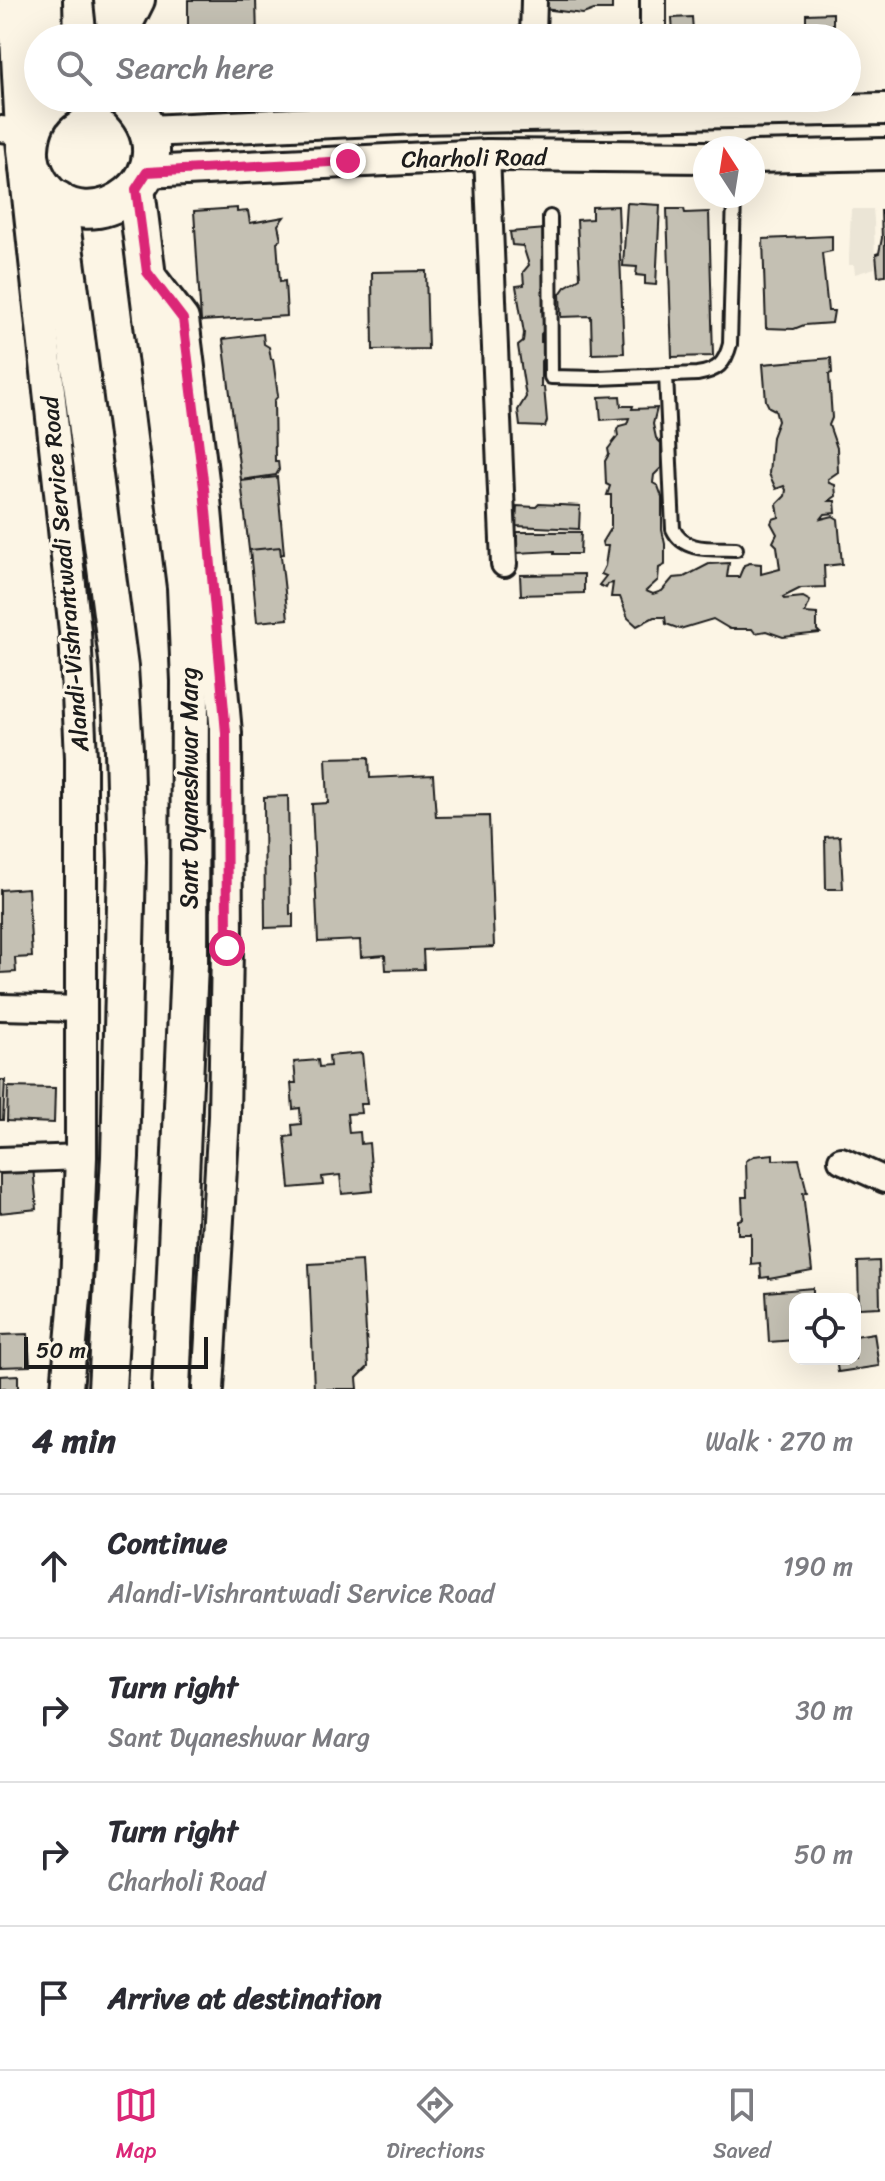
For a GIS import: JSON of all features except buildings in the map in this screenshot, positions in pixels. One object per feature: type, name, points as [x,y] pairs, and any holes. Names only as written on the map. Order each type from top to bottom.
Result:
[{"type":"main road","points":[[43,0],[44,24]]},
{"type":"main road","points":[[113,0],[116,24]]},
{"type":"main road","points":[[139,112],[149,131]]},
{"type":"main road","points":[[35,115],[29,155],[35,174],[45,190],[58,200],[79,209],[100,209],[120,202],[142,180]]},
{"type":"main road","name":"Sant Dyaneshwar Marg","points":[[149,131],[151,151],[142,180],[147,272],[186,587],[190,681],[189,979],[171,1389]]},
{"type":"main road","points":[[58,200],[119,667],[124,750],[127,862],[120,1157],[107,1389]]},
{"type":"street","name":"Alandi-Vishrantwadi Service Road","points":[[14,0],[24,55]]},
{"type":"street","points":[[126,24],[139,0]]},
{"type":"street","points":[[533,24],[534,0]]},
{"type":"street","points":[[653,0],[653,24]]},
{"type":"street","name":"Charholi Road","points":[[861,109],[885,109]]},
{"type":"street","name":"Charholi Road","points":[[149,131],[348,123],[474,112]]},
{"type":"street","name":"Alandi-Vishrantwadi Service Road","points":[[35,115],[75,631],[81,758],[81,1157],[76,1286],[67,1389]]},
{"type":"street","points":[[348,123],[348,161]]},
{"type":"street","points":[[765,157],[885,154]]},
{"type":"street","points":[[487,155],[504,564]]},
{"type":"street","name":"Charholi Road","points":[[142,180],[348,161],[487,155],[693,157]]},
{"type":"street","points":[[147,272],[183,319],[204,488],[226,733],[224,1117],[208,1389]]},
{"type":"street","points":[[0,1007],[83,1009]]},
{"type":"street","points":[[0,1160],[81,1157]]},
{"type":"street","points":[[841,1160],[885,1180]]},
{"type":"lane","points":[[550,217],[551,377],[666,375],[713,371],[726,357],[730,344],[734,208]]},
{"type":"lane","points":[[666,375],[673,529],[678,540],[687,545],[736,549]]},
{"type":"shaded area","points":[[851,209],[873,209],[874,220],[875,268],[855,274],[854,265],[849,265]]},
{"type":"route","points":[[227,948],[226,733],[204,488],[183,319],[147,272],[136,189],[147,172],[348,161]]}]
